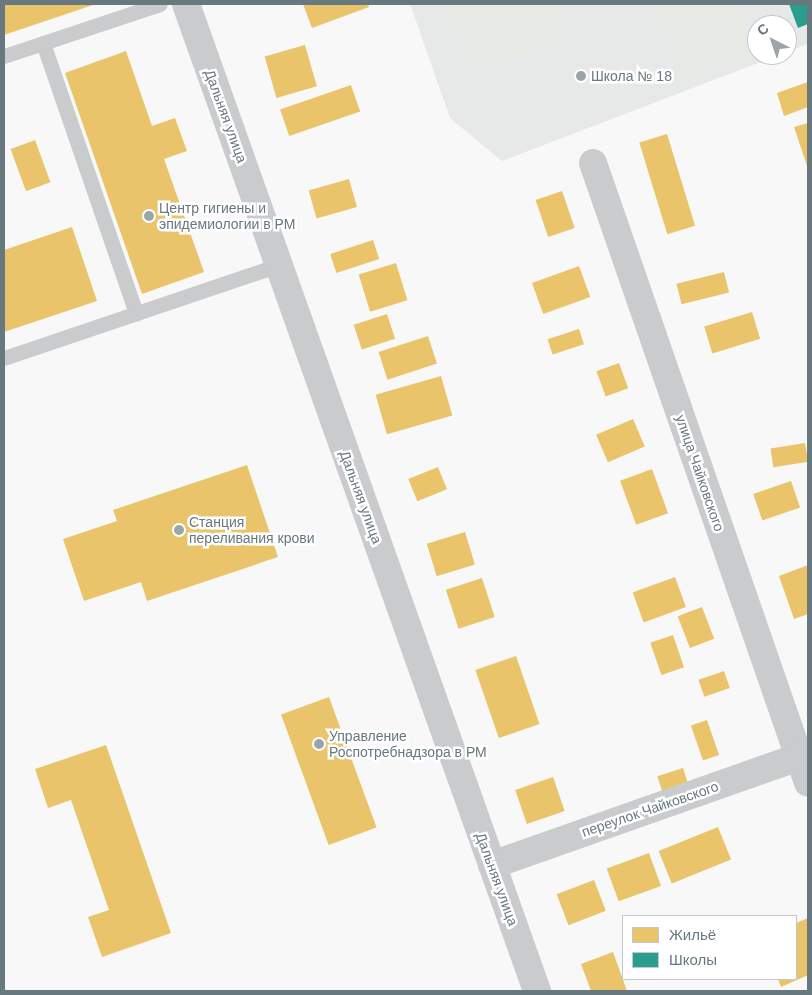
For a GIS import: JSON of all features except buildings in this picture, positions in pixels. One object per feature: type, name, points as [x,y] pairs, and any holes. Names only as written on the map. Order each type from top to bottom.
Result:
[{"type":"street","name":"Дальняя улица","points":[[181,4],[279,265],[492,865],[530,989]]},
{"type":"street","name":"улица Чайковского","points":[[592,163],[804,755],[808,783]]},
{"type":"street","name":"переулок Чайковского","points":[[492,865],[804,755]]},
{"type":"lane","points":[[4,56],[181,4]]},
{"type":"lane","points":[[43,43],[136,313]]},
{"type":"lane","points":[[4,358],[279,265]]},
{"type":"shaded area","name":"Школа № 18","points":[[410,4],[808,4],[808,44],[797,48],[797,15],[747,15],[747,65],[753,65],[502,161],[450,118]]},
{"type":"shaded area","points":[[447,4],[558,4],[569,38],[469,71]]},
{"type":"shaded area","points":[[653,4],[740,4],[747,24],[747,56],[681,80]]},
{"type":"place","name":"Школа № 18","points":[[581,76]]},
{"type":"place","name":"Центр гигиены и эпидемиологии в РМ","points":[[149,216]]},
{"type":"place","name":"Станция переливания крови","points":[[179,530]]},
{"type":"place","name":"Управление Роспотребнадзора в РМ","points":[[319,744]]}]
